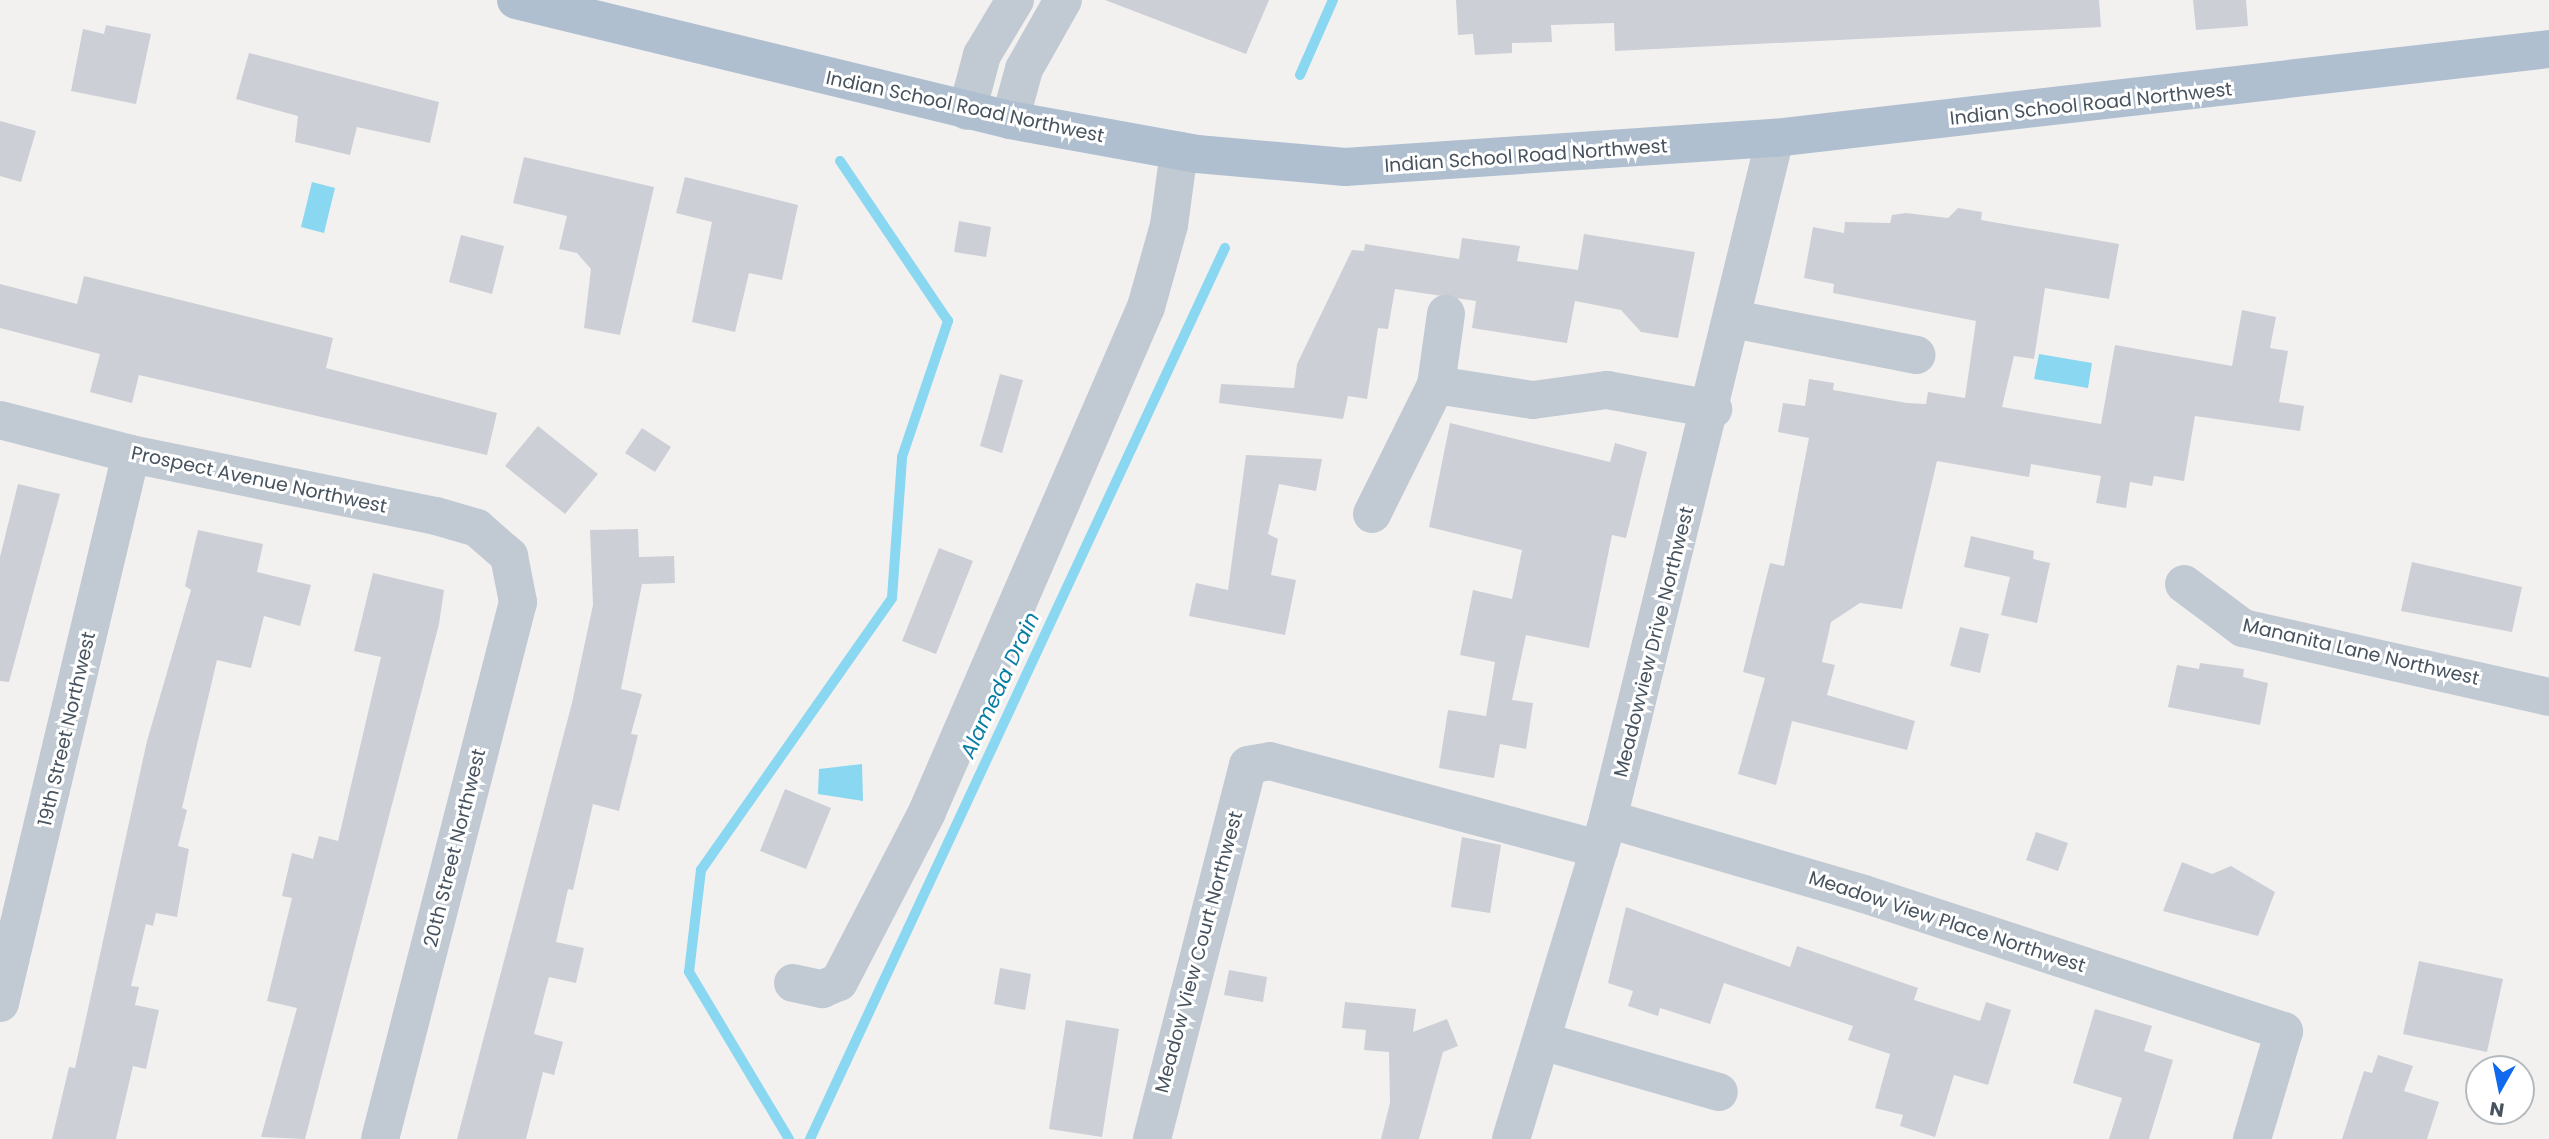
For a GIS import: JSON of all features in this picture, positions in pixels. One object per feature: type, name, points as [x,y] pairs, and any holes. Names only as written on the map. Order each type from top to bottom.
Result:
[{"type":"main road","name":"Indian School Road Northwest","points":[[516,0],[1010,120],[1188,152],[1345,167],[1775,138],[2549,49]]},
{"type":"street","points":[[967,111],[982,55],[1015,0]]},
{"type":"street","points":[[1010,120],[1024,69],[1063,0]]},
{"type":"street","name":"Meadowview Drive Northwest","points":[[1511,1139],[1604,834],[1713,409],[1775,138]]},
{"type":"street","points":[[793,983],[822,989],[839,982],[927,812],[1146,307],[1188,152]]},
{"type":"street","points":[[1373,514],[1436,385],[1446,314]]},
{"type":"street","points":[[1733,319],[1916,355]]},
{"type":"street","points":[[1436,385],[1533,400],[1607,390],[1713,409]]},
{"type":"street","name":"Prospect Avenue Northwest","points":[[0,419],[131,454],[436,516],[477,528],[509,555]]},
{"type":"street","name":"19th Street Northwest","points":[[0,1003],[131,454]]},
{"type":"street","name":"20th Street Northwest","points":[[380,1139],[518,602],[509,555]]},
{"type":"street","name":"Mananita Lane Northwest","points":[[2184,584],[2243,628],[2549,697]]},
{"type":"street","name":"Meadow View Place Northwest","points":[[1248,765],[1270,761],[1864,894],[2284,1031],[2252,1139]]},
{"type":"street","name":"Meadow View Court Northwest","points":[[1152,1139],[1248,765]]},
{"type":"street","points":[[1542,1041],[1719,1093]]},
{"type":"water","points":[[312,182],[335,188],[324,233],[301,227]]},
{"type":"water","points":[[2039,354],[2092,363],[2088,388],[2034,379]]},
{"type":"water","points":[[862,764],[863,801],[818,794],[819,769]]},
{"type":"building","points":[[1105,0],[1269,0],[1246,54]]},
{"type":"building","points":[[1456,0],[2099,0],[2101,27],[1615,51],[1614,23],[1551,25],[1552,42],[1512,43],[1512,53],[1475,55],[1473,34],[1458,35]]},
{"type":"building","points":[[2193,0],[2246,0],[2248,26],[2196,30]]},
{"type":"building","points":[[106,25],[151,34],[136,104],[71,91],[83,29],[104,34]]},
{"type":"building","points":[[249,53],[439,102],[430,143],[357,127],[350,155],[295,142],[298,116],[236,99]]},
{"type":"building","points":[[0,121],[36,131],[21,182],[0,176]]},
{"type":"building","points":[[524,157],[654,187],[620,335],[584,328],[591,269],[577,253],[559,249],[567,216],[513,203]]},
{"type":"building","points":[[685,177],[798,205],[782,280],[749,273],[735,332],[692,322],[712,222],[676,213]]},
{"type":"building","points":[[1958,208],[1982,212],[1981,220],[2119,244],[2109,299],[2045,288],[2034,359],[2014,356],[2002,407],[2101,424],[2115,345],[2232,366],[2242,310],[2276,317],[2270,348],[2288,351],[2279,402],[2304,406],[2300,431],[2195,416],[2184,481],[2154,476],[2152,486],[2130,482],[2126,508],[2096,503],[2101,476],[2031,464],[2029,477],[1937,461],[1902,609],[1860,603],[1831,622],[1822,662],[1835,665],[1827,695],[1915,721],[1907,750],[1792,721],[1776,785],[1738,774],[1765,678],[1743,672],[1770,563],[1784,566],[1809,438],[1778,432],[1783,403],[1805,406],[1809,379],[1834,383],[1833,390],[1907,403],[1926,404],[1928,392],[1965,398],[1976,321],[1833,293],[1834,284],[1804,278],[1813,227],[1844,233],[1845,222],[1890,223],[1892,215],[1906,213],[1948,218]]},
{"type":"building","points":[[959,221],[991,227],[986,257],[954,252]]},
{"type":"building","points":[[1584,234],[1695,252],[1678,338],[1641,332],[1621,310],[1575,301],[1567,343],[1472,328],[1476,301],[1395,289],[1388,329],[1378,328],[1367,399],[1348,396],[1343,419],[1219,403],[1221,384],[1294,388],[1297,364],[1352,250],[1364,251],[1365,244],[1459,259],[1462,238],[1520,246],[1517,261],[1578,270]]},
{"type":"building","points":[[461,235],[504,246],[492,294],[449,282]]},
{"type":"building","points":[[84,276],[333,338],[326,368],[497,413],[487,455],[139,375],[132,403],[90,392],[100,354],[0,328],[0,284],[77,304]]},
{"type":"building","points":[[1000,374],[1023,380],[1002,453],[980,446]]},
{"type":"building","points":[[1450,423],[1610,462],[1615,443],[1647,452],[1626,538],[1612,535],[1589,648],[1526,635],[1512,700],[1533,703],[1526,749],[1500,744],[1494,778],[1439,768],[1448,710],[1486,716],[1495,662],[1460,655],[1473,590],[1512,599],[1522,550],[1429,527]]},
{"type":"building","points":[[538,426],[598,474],[565,514],[505,466]]},
{"type":"building","points":[[642,428],[671,447],[655,472],[625,453]]},
{"type":"building","points":[[1246,455],[1322,459],[1316,491],[1279,484],[1268,534],[1278,539],[1271,575],[1296,580],[1285,635],[1189,616],[1196,583],[1228,590]]},
{"type":"building","points":[[18,484],[60,494],[9,682],[0,681],[0,557]]},
{"type":"building","points":[[638,529],[639,557],[674,556],[675,583],[642,584],[621,689],[642,694],[631,734],[638,735],[619,811],[593,804],[573,890],[568,889],[556,942],[584,948],[576,983],[549,977],[534,1034],[563,1042],[554,1075],[543,1072],[526,1139],[457,1139],[572,703],[593,605],[590,530]]},
{"type":"building","points":[[198,530],[263,544],[257,572],[311,585],[300,626],[264,616],[251,668],[217,660],[182,808],[187,810],[178,846],[189,849],[177,917],[156,913],[153,926],[146,924],[131,986],[139,987],[135,1005],[159,1010],[146,1069],[133,1066],[116,1139],[52,1139],[69,1067],[75,1068],[147,741],[191,590],[185,586]]},
{"type":"building","points":[[1971,536],[2034,551],[2033,559],[2050,563],[2037,623],[2001,615],[2010,577],[1964,567]]},
{"type":"building","points":[[939,548],[973,561],[936,654],[902,641]]},
{"type":"building","points":[[2412,562],[2522,587],[2512,632],[2401,611]]},
{"type":"building","points":[[373,573],[444,590],[439,624],[305,1139],[261,1137],[297,1008],[267,1001],[292,898],[282,896],[292,853],[313,859],[319,836],[338,841],[381,657],[354,651]]},
{"type":"building","points":[[1960,627],[1989,634],[1980,673],[1950,666]]},
{"type":"building","points":[[2200,663],[2244,669],[2243,677],[2268,683],[2260,725],[2168,707],[2177,665],[2199,669]]},
{"type":"building","points":[[785,789],[831,808],[806,869],[760,851]]},
{"type":"building","points":[[2036,832],[2068,843],[2058,871],[2026,860]]},
{"type":"building","points":[[1462,837],[1501,845],[1490,913],[1451,907]]},
{"type":"building","points":[[2182,862],[2212,874],[2231,866],[2275,892],[2258,936],[2163,911]]},
{"type":"building","points":[[1626,907],[1790,967],[1797,946],[1918,988],[1914,1000],[1980,1021],[1986,1002],[2011,1010],[1988,1085],[1954,1075],[1935,1137],[1900,1126],[1903,1115],[1875,1108],[1890,1054],[1848,1040],[1853,1026],[1724,983],[1710,1024],[1660,1008],[1658,1016],[1628,1006],[1633,991],[1608,983]]},
{"type":"building","points":[[2419,961],[2503,979],[2487,1052],[2403,1034]]},
{"type":"building","points":[[1000,968],[1031,974],[1025,1010],[994,1004]]},
{"type":"building","points":[[1229,970],[1267,977],[1263,1002],[1224,995]]},
{"type":"building","points":[[1345,1002],[1416,1009],[1413,1032],[1447,1019],[1458,1046],[1443,1052],[1419,1139],[1381,1139],[1390,1103],[1389,1052],[1364,1050],[1366,1030],[1342,1028]]},
{"type":"building","points":[[2095,1009],[2152,1026],[2144,1051],[2173,1060],[2149,1139],[2109,1139],[2122,1098],[2073,1083]]},
{"type":"building","points":[[1066,1020],[1119,1029],[1102,1137],[1049,1129]]},
{"type":"building","points":[[2378,1055],[2413,1066],[2404,1091],[2439,1102],[2427,1139],[2342,1139],[2364,1071],[2372,1073]]},
{"type":"waterway","name":"Alameda Drain","points":[[1300,75],[1333,0]]},
{"type":"waterway","points":[[789,1139],[689,972],[701,870],[892,598],[902,457],[948,321],[840,161]]},
{"type":"waterway","name":"Alameda Drain","points":[[810,1139],[1225,248]]}]
